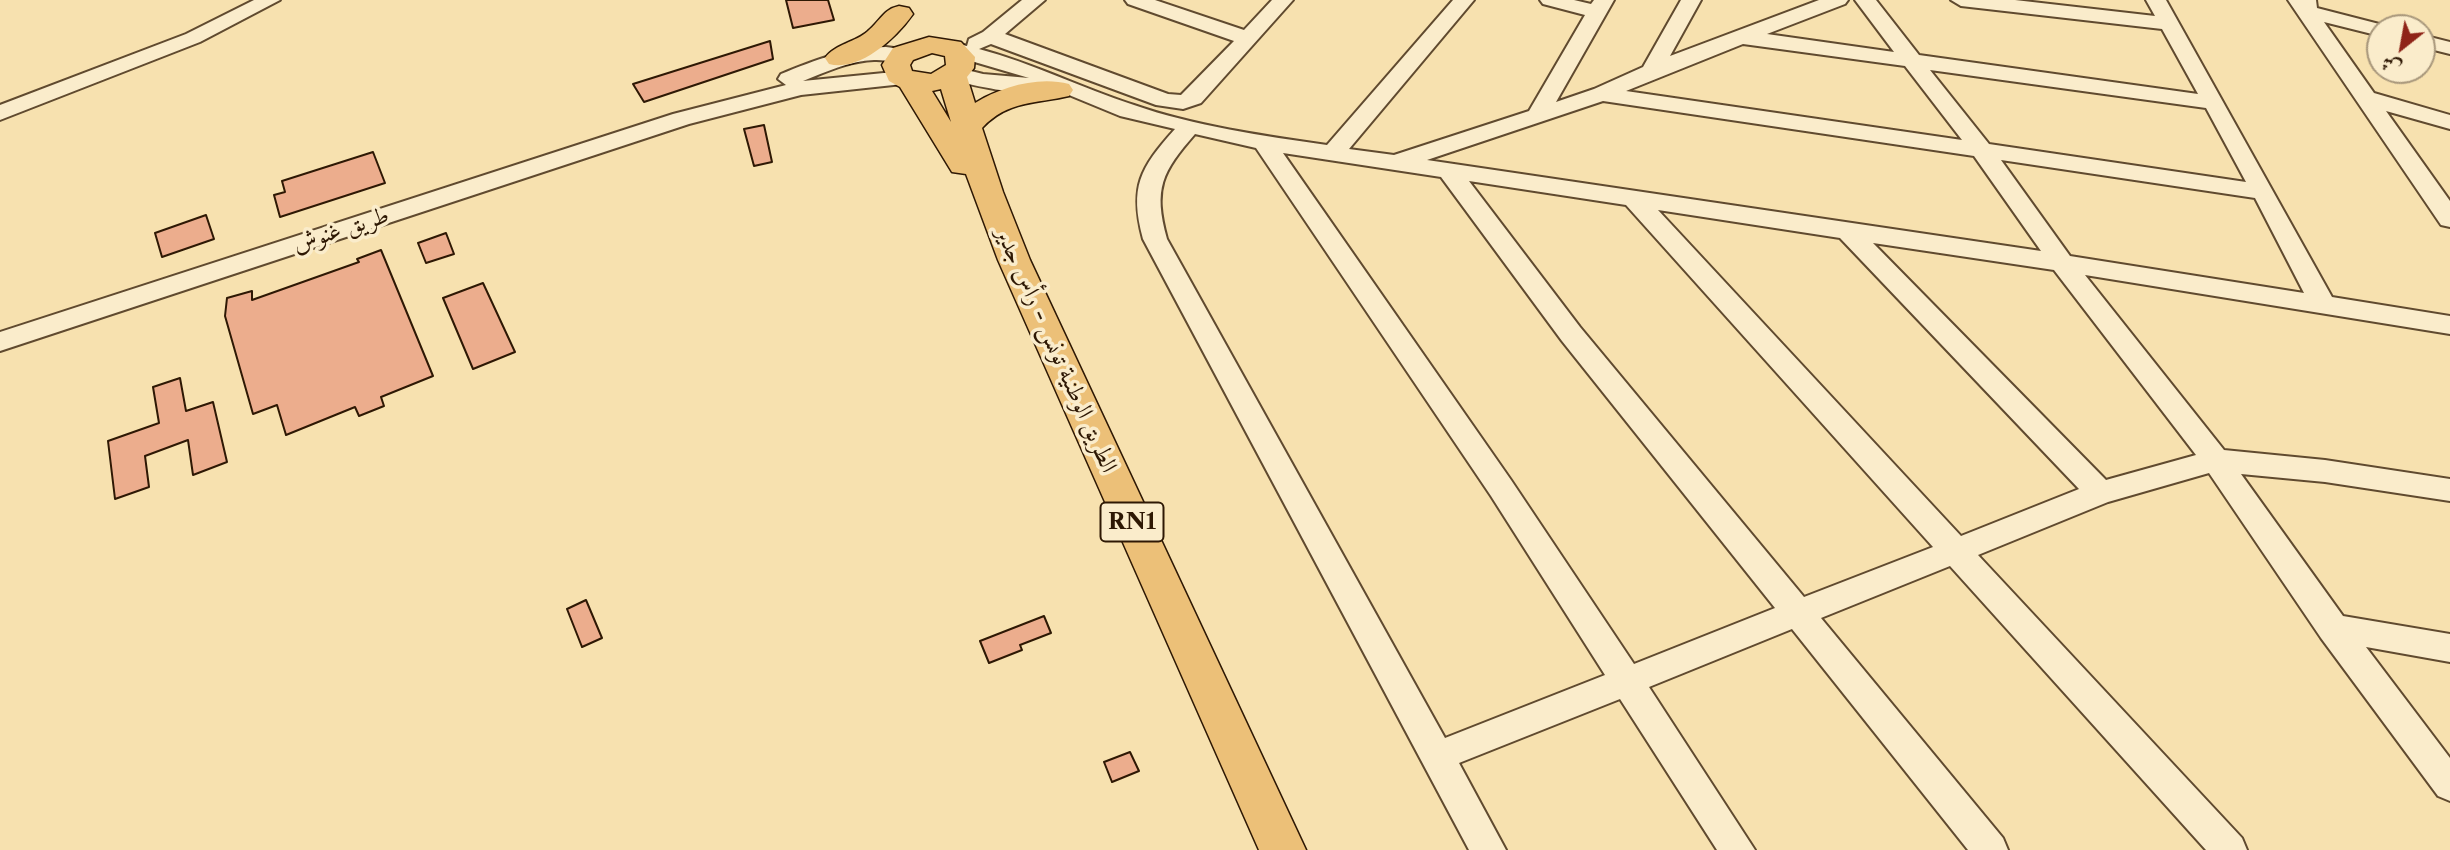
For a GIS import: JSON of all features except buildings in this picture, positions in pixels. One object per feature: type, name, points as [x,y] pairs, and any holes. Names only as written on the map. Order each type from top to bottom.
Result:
[{"type":"main road","points":[[839,58],[877,38],[904,5]]},
{"type":"main road","name":"الطريق الوطنية تونس - رأس جدير","points":[[904,5],[951,58],[966,128],[987,192],[1147,556],[1283,850]]},
{"type":"main road","name":"الطريق الوطنية تونس - رأس جدير","points":[[904,5],[905,67],[958,160],[987,192]]},
{"type":"main road","points":[[919,47],[951,58],[932,83],[905,67],[919,47]]},
{"type":"main road","points":[[966,128],[987,107],[1003,99],[1030,92],[1059,90]]},
{"type":"street","points":[[0,113],[193,38],[270,0]]},
{"type":"street","points":[[951,58],[990,36],[1035,0]]},
{"type":"street","points":[[990,36],[1178,103],[1193,98],[1283,0]]},
{"type":"street","points":[[1333,153],[1464,0]]},
{"type":"street","points":[[1537,116],[1600,6],[1550,0]]},
{"type":"street","points":[[1651,71],[1691,0]]},
{"type":"street","points":[[1394,163],[1602,94],[1651,71],[1838,0]]},
{"type":"street","points":[[1865,0],[1982,151],[2062,263],[2216,460],[2332,628],[2450,785]]},
{"type":"street","points":[[1961,0],[2170,24]]},
{"type":"street","points":[[2156,0],[2264,192],[2323,305]]},
{"type":"street","points":[[1149,2],[1246,38]]},
{"type":"street","points":[[2304,4],[2366,25]]},
{"type":"street","points":[[2304,4],[2450,219]]},
{"type":"street","points":[[1741,37],[2215,103]]},
{"type":"street","points":[[681,119],[839,58],[878,52],[905,67]]},
{"type":"street","points":[[951,58],[984,81],[1059,90],[1189,127],[1264,143],[2062,263],[2450,326]]},
{"type":"street","points":[[951,58],[1025,68],[1102,101]]},
{"type":"street","points":[[681,119],[800,88],[905,67]]},
{"type":"street","points":[[1602,94],[2264,192]]},
{"type":"street","points":[[2366,98],[2450,122]]},
{"type":"street","name":"طريق غنوش","points":[[0,342],[681,119]]},
{"type":"street","points":[[1189,127],[1148,179],[1147,216],[1155,239],[1488,850]]},
{"type":"street","points":[[1264,143],[1455,421],[1737,850]]},
{"type":"street","points":[[1449,171],[1572,334],[1800,612],[1990,850]]},
{"type":"street","points":[[1635,200],[2228,850]]},
{"type":"street","points":[[1849,233],[2101,493]]},
{"type":"street","points":[[1438,756],[2101,493],[2216,460],[2325,471],[2450,490]]},
{"type":"street","points":[[2332,628],[2450,648]]}]
